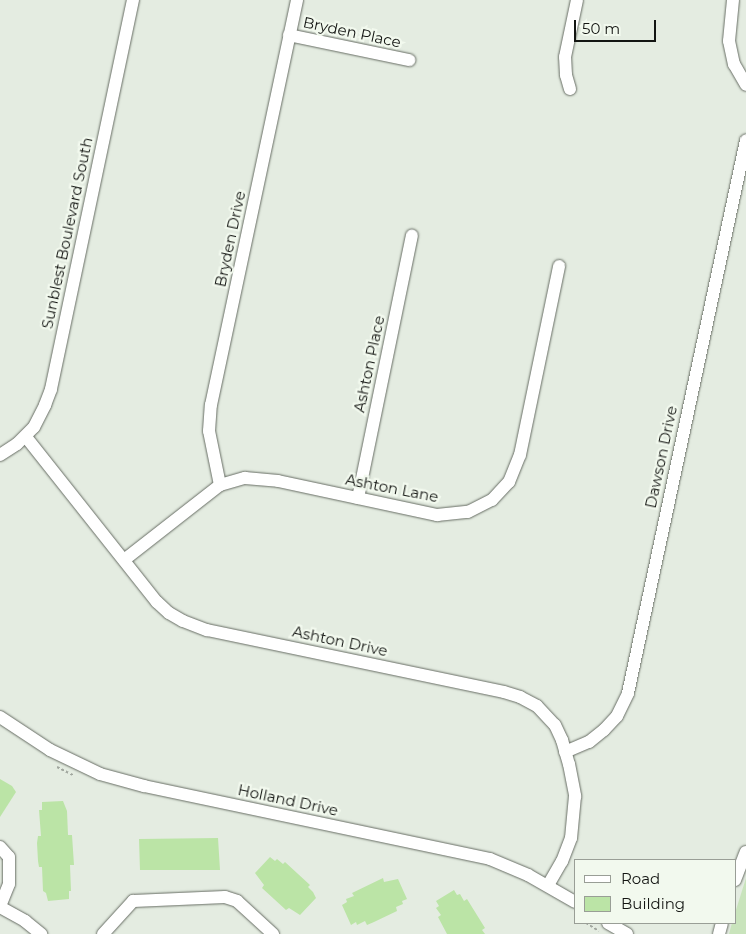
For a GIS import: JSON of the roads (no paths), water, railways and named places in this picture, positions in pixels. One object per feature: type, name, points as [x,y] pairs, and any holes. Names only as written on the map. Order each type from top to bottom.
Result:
[{"type":"street","name":"Sunblest Boulevard South","points":[[0,455],[26,437],[41,416],[50,389],[133,0]]},
{"type":"street","name":"Bryden Drive","points":[[220,485],[209,431],[211,404],[297,0]]},
{"type":"street","points":[[570,89],[566,75],[565,57],[577,0]]},
{"type":"street","points":[[733,0],[729,41],[734,64],[746,85]]},
{"type":"street","name":"Bryden Place","points":[[290,35],[409,60]]},
{"type":"street","name":"Dawson Drive","points":[[566,752],[589,742],[604,730],[617,716],[628,693],[746,140]]},
{"type":"street","name":"Ashton Place","points":[[358,498],[412,236]]},
{"type":"street","name":"Ashton Lane","points":[[124,560],[220,485],[235,480],[254,478],[430,513],[451,515],[479,508],[492,500],[504,488],[515,471],[520,455],[559,266]]},
{"type":"street","name":"Ashton Drive","points":[[26,437],[163,608],[193,626],[520,697],[537,706],[559,733],[566,752],[574,788],[574,820],[566,853],[548,885]]},
{"type":"street","name":"Holland Drive","points":[[0,717],[50,750],[100,774],[154,788],[490,859],[517,869],[574,901]]},
{"type":"street","points":[[0,847],[9,857],[9,884],[0,907],[25,921],[41,934]]},
{"type":"street","points":[[736,877],[746,852]]},
{"type":"street","points":[[103,934],[133,901],[140,899],[226,897],[237,902],[273,934]]},
{"type":"street","points":[[610,924],[627,934]]}]
